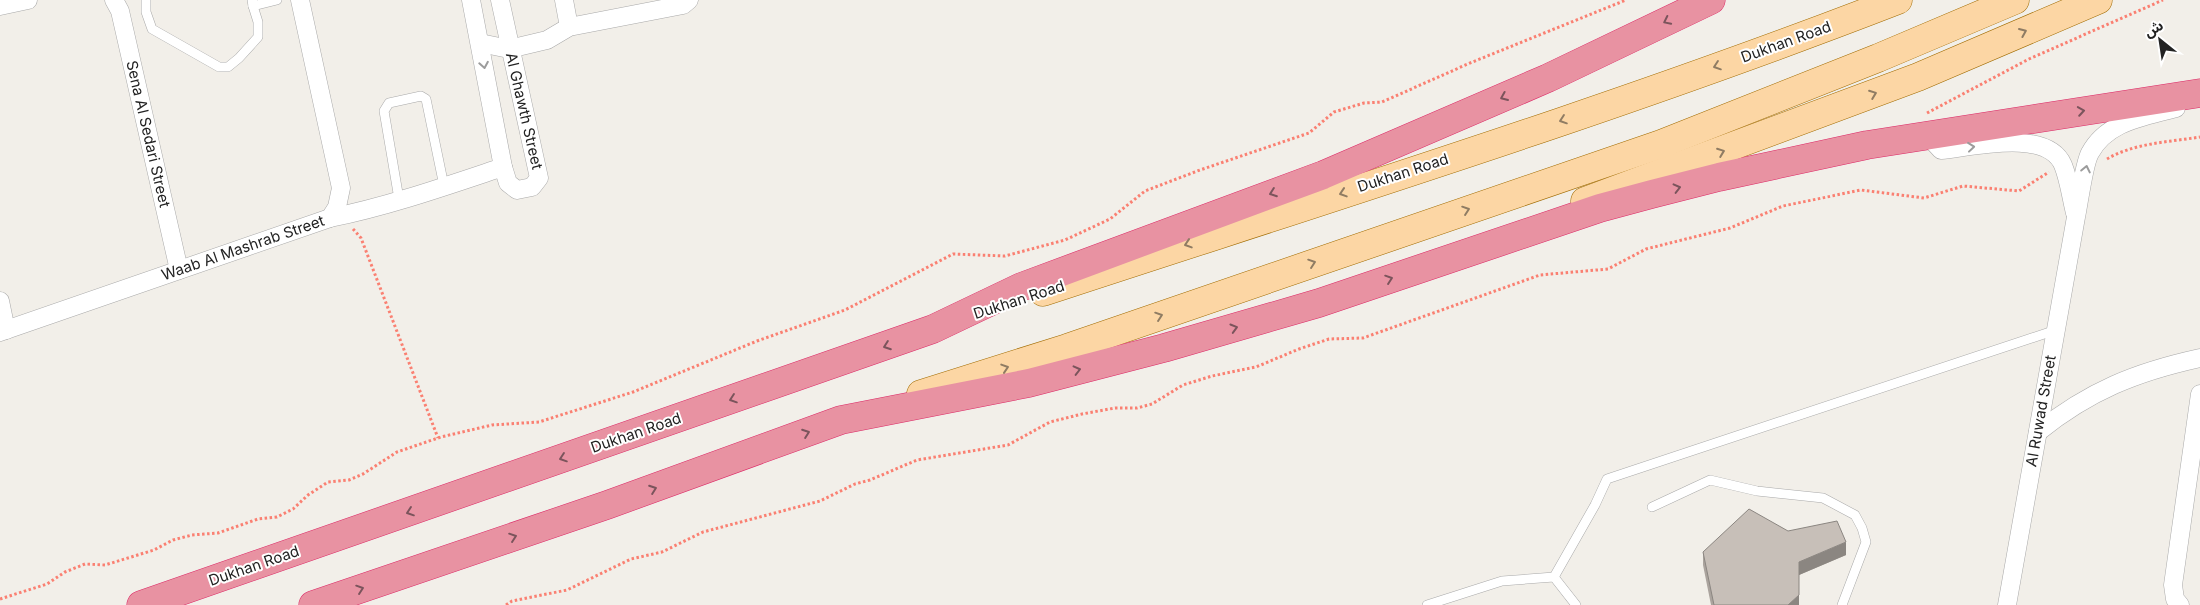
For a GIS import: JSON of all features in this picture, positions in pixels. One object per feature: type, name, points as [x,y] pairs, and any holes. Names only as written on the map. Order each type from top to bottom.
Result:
[{"type":"highway","points":[[933,329],[1021,287],[1323,174],[1548,78],[1711,0]]},
{"type":"highway","points":[[314,605],[607,505],[842,420],[1029,383],[1164,348],[1319,304],[1600,208],[1867,145],[1928,124],[2197,93]]},
{"type":"highway","name":"Dukhan Road","points":[[141,605],[933,329]]},
{"type":"main road","points":[[1812,33],[1874,0]]},
{"type":"main road","name":"Dukhan Road","points":[[933,329],[1543,127],[1812,33],[1898,0]]},
{"type":"main road","points":[[842,420],[1067,348],[1661,144],[1878,58],[2015,0]]},
{"type":"main road","points":[[1432,265],[1478,239],[1707,157],[1918,78],[2098,0]]},
{"type":"street","points":[[0,6],[28,0]]},
{"type":"street","name":"Sena Al Sedari Street","points":[[114,0],[120,11],[179,270]]},
{"type":"street","name":"Waab Al Mashrab Street","points":[[3,331],[330,218],[337,207],[341,188],[300,0]]},
{"type":"street","name":"Al Ghawth Street","points":[[472,0],[503,168],[508,183],[517,190],[532,187],[539,178],[500,0]]},
{"type":"street","points":[[564,0],[569,27]]},
{"type":"street","points":[[480,43],[510,49],[547,40],[569,27],[683,5],[690,0]]},
{"type":"street","name":"Al Ruwad Street","points":[[2003,603],[2038,432],[2089,154],[2106,134],[2122,123],[2178,108],[2197,93]]},
{"type":"street","points":[[1928,124],[1941,150],[2021,142],[2046,146],[2062,163]]},
{"type":"street","name":"Al Ruwad Street","points":[[2062,163],[2076,217]]},
{"type":"street","points":[[330,218],[377,208],[399,199],[503,168]]},
{"type":"street","points":[[0,301],[3,331]]},
{"type":"street","points":[[2038,432],[2058,415],[2103,388],[2152,369],[2200,358]]},
{"type":"street","points":[[2180,605],[2175,600],[2173,585],[2200,394]]},
{"type":"lane","points":[[146,0],[146,12],[152,29],[220,67],[228,67],[234,63],[258,37],[258,22],[252,3],[277,0]]},
{"type":"lane","points":[[399,199],[384,111],[389,102],[421,96],[426,99],[444,186]]},
{"type":"lane","points":[[1554,578],[1595,505],[1607,479],[2056,330]]},
{"type":"lane","points":[[1652,507],[1710,480],[1757,491],[1824,498],[1855,514],[1866,542],[1842,605]]},
{"type":"lane","points":[[1428,605],[1502,581],[1554,578]]},
{"type":"lane","points":[[1554,578],[1576,605]]},
{"type":"path","points":[[0,599],[47,584],[65,572],[85,564],[105,565],[154,550],[173,540],[192,535],[218,533],[258,519],[277,517],[293,509],[308,495],[328,482],[349,480],[363,474],[397,452],[438,438],[492,425],[539,422],[633,392],[757,341],[845,310],[953,254],[1005,256],[1065,240],[1110,219],[1146,191],[1200,170],[1309,133],[1334,112],[1364,103],[1382,102],[1470,63],[1626,0]]},
{"type":"path","points":[[1928,124],[2029,60],[2163,0]]},
{"type":"path","points":[[2089,154],[2106,160],[2130,148],[2200,137]]},
{"type":"path","points":[[506,605],[512,601],[567,590],[631,560],[662,552],[704,532],[820,501],[855,484],[870,480],[917,460],[1008,445],[1050,422],[1116,408],[1137,408],[1152,404],[1183,385],[1212,376],[1256,367],[1329,339],[1363,338],[1540,275],[1608,269],[1646,249],[1730,228],[1784,206],[1861,190],[1924,198],[1962,186],[2020,191],[2062,163]]},
{"type":"path","points":[[330,218],[353,229],[361,238],[438,438]]},
{"type":"building","points":[[1749,509],[1788,531],[1837,521],[1846,542],[1799,562],[1799,595],[1788,605],[1714,605],[1703,552]]}]
